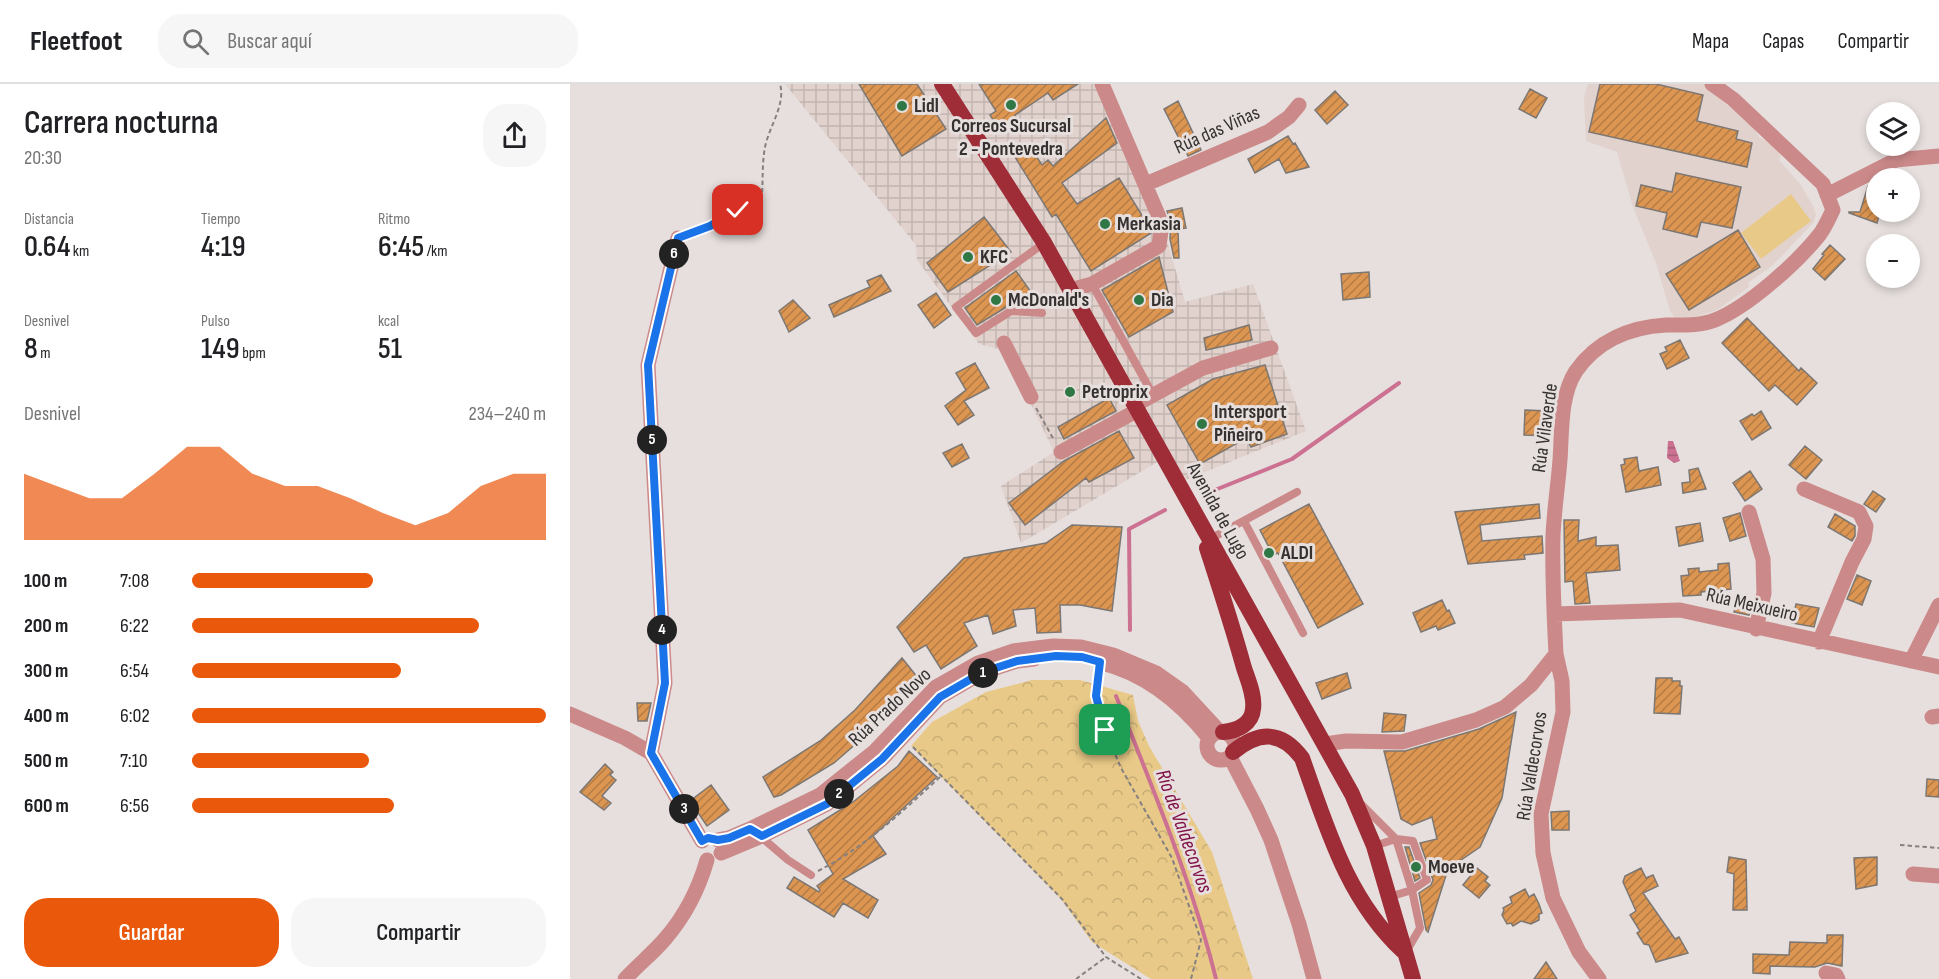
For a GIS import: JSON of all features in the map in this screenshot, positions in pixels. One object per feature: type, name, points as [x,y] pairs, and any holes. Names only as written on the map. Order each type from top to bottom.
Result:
[{"type":"highway","name":"Avenida de Lugo","points":[[942,84],[1044,243],[1352,794],[1374,846],[1413,979]]},
{"type":"highway","points":[[1196,513],[1231,620],[1251,690],[1254,709],[1249,721],[1232,731],[1217,734]]},
{"type":"highway","points":[[1228,756],[1245,742],[1261,736],[1282,740],[1295,750],[1302,758],[1347,877],[1375,922],[1405,953]]},
{"type":"street","points":[[1070,290],[1092,284],[1159,246],[1162,224],[1102,84]]},
{"type":"street","points":[[1712,84],[1733,99],[1823,184],[1827,195],[1896,160],[1939,156]]},
{"type":"street","name":"Rúa das Viñas","points":[[1146,184],[1268,132],[1289,117],[1299,105]]},
{"type":"street","name":"Rúa Vilaverde","points":[[1557,654],[1553,535],[1562,431],[1569,384],[1576,372],[1598,348],[1633,329],[1663,325],[1692,325],[1714,320],[1745,302],[1777,277],[1821,233],[1833,210],[1827,195]]},
{"type":"street","points":[[651,753],[665,683],[648,365],[678,238]]},
{"type":"street","points":[[1004,343],[1030,398]]},
{"type":"street","points":[[1061,452],[1203,368],[1270,348]]},
{"type":"street","points":[[1804,489],[1859,512],[1866,526],[1864,539],[1851,562],[1819,642]]},
{"type":"street","points":[[1749,512],[1763,559],[1764,593],[1756,628]]},
{"type":"street","points":[[1911,661],[1939,605]]},
{"type":"street","name":"Rúa Meixueiro","points":[[1554,614],[1668,609],[1939,667]]},
{"type":"street","name":"Rúa Prado Novo","points":[[756,833],[820,795],[874,751],[936,687],[978,663],[1013,651],[1053,646],[1081,647],[1113,655],[1156,672],[1183,692],[1217,734]]},
{"type":"street","points":[[1325,744],[1346,741],[1402,741],[1476,720],[1505,707],[1532,685],[1557,654]]},
{"type":"street","name":"Rúa Valdecorvos","points":[[1557,654],[1562,681],[1563,712],[1541,814],[1543,853],[1553,898],[1579,952],[1599,979]]},
{"type":"street","name":"Rúa Prado Novo","points":[[720,846],[729,838],[756,833],[827,804],[882,759],[940,697],[983,672],[1017,661],[1056,656],[1082,657],[1113,665],[1153,685],[1217,734]]},
{"type":"street","points":[[570,714],[616,734],[651,753],[702,841],[699,852],[707,860],[714,860],[720,846],[712,837],[702,841]]},
{"type":"street","points":[[1228,756],[1214,758],[1208,751],[1206,747],[1217,734],[1231,736],[1234,740],[1228,756],[1289,924],[1303,979]]},
{"type":"street","points":[[1228,756],[1271,840],[1299,924],[1314,979]]},
{"type":"street","points":[[625,979],[664,941],[678,922],[697,887],[707,860]]},
{"type":"street","points":[[1913,874],[1939,876]]},
{"type":"lane","points":[[1042,313],[1011,311],[976,333],[956,307],[1044,243]]},
{"type":"lane","points":[[1092,284],[1153,396]]},
{"type":"lane","points":[[1210,539],[1297,492]]},
{"type":"lane","points":[[1244,521],[1303,633]]},
{"type":"lane","points":[[1352,794],[1396,839],[1413,890],[1420,928],[1405,953]]},
{"type":"lane","points":[[756,833],[788,860],[811,875]]},
{"type":"lane","points":[[1374,846],[1396,839],[1413,841],[1426,880],[1413,890],[1389,897]]},
{"type":"path","points":[[678,238],[710,226],[762,195],[764,150],[769,129],[783,95],[780,84]]},
{"type":"path","points":[[1030,398],[1061,452]]},
{"type":"path","points":[[1100,662],[1096,696],[1105,730],[1121,768],[1172,858],[1201,940],[1191,979]]},
{"type":"path","points":[[902,737],[1062,899],[1106,957],[1141,979]]},
{"type":"path","points":[[811,875],[845,857],[892,821],[941,776]]},
{"type":"path","points":[[1900,845],[1939,848]]},
{"type":"path","points":[[1076,979],[1106,957]]},
{"type":"shaded area","points":[[785,84],[1102,84],[1162,224],[1185,302],[1253,284],[1306,431],[1178,483],[1164,458],[1021,543],[1001,486],[1054,452],[1030,402],[1002,350],[979,344],[917,260],[916,245]]},
{"type":"shaded area","points":[[1588,84],[1707,84],[1752,124],[1759,137],[1773,145],[1781,156],[1779,160],[1801,185],[1813,206],[1816,214],[1814,222],[1773,265],[1748,283],[1749,287],[1717,310],[1698,316],[1675,318],[1670,311],[1656,263],[1633,207],[1617,152],[1586,141],[1584,97]]},
{"type":"shaded area","points":[[1668,441],[1673,441],[1680,461],[1674,463],[1667,458]]},
{"type":"green space","points":[[1791,194],[1811,221],[1761,259],[1741,233]]},
{"type":"green space","points":[[1032,680],[1080,680],[1133,695],[1138,721],[1149,746],[1212,852],[1253,979],[1151,979],[1092,942],[1061,899],[911,746],[932,722],[986,692]]},
{"type":"building","name":"Lidl","points":[[859,84],[917,84],[946,129],[902,156]]},
{"type":"building","name":"Correos Sucursal 2 - Pontevedra","points":[[979,84],[1078,84],[1053,100],[1048,93],[1015,115],[1019,122],[1002,134],[990,115],[996,111]]},
{"type":"building","points":[[1600,84],[1656,84],[1703,95],[1697,121],[1738,131],[1736,139],[1752,143],[1747,167],[1589,132]]},
{"type":"building","points":[[1530,89],[1547,98],[1536,118],[1519,109]]},
{"type":"building","points":[[1335,91],[1348,105],[1327,124],[1315,110]]},
{"type":"building","points":[[1178,101],[1201,150],[1188,156],[1164,109]]},
{"type":"building","points":[[1106,118],[1117,143],[1062,183],[1077,204],[1119,178],[1151,233],[1091,271],[1056,214],[1052,217],[1015,157],[1030,147],[1042,165],[1048,160],[1053,166]]},
{"type":"building","points":[[1288,136],[1293,144],[1295,143],[1309,167],[1286,173],[1279,159],[1255,173],[1248,159]]},
{"type":"building","points":[[1676,173],[1741,187],[1732,228],[1701,222],[1697,237],[1663,229],[1667,213],[1636,206],[1641,185],[1672,192]]},
{"type":"building","points":[[1866,192],[1866,219],[1849,213],[1860,212]]},
{"type":"building","points":[[1182,208],[1186,228],[1178,229],[1179,258],[1174,258],[1170,239],[1171,221],[1167,211]]},
{"type":"building","name":"KFC","points":[[984,217],[1011,252],[948,292],[927,263]]},
{"type":"building","points":[[1738,230],[1760,267],[1689,310],[1666,274]]},
{"type":"building","points":[[1830,245],[1845,259],[1825,280],[1813,269]]},
{"type":"building","name":"Dia","points":[[1159,257],[1173,312],[1129,337],[1102,290]]},
{"type":"building","name":"McDonald's","points":[[1016,271],[1031,292],[977,325],[965,308]]},
{"type":"building","points":[[1369,272],[1370,297],[1343,300],[1341,274]]},
{"type":"building","points":[[881,275],[891,291],[834,317],[829,305],[870,287],[867,281]]},
{"type":"building","points":[[936,293],[951,315],[934,328],[918,305]]},
{"type":"building","points":[[793,300],[810,318],[789,332],[779,311]]},
{"type":"building","points":[[1747,318],[1799,371],[1801,368],[1817,383],[1797,405],[1775,385],[1769,391],[1722,343]]},
{"type":"building","points":[[1249,325],[1252,340],[1206,350],[1204,338]]},
{"type":"building","points":[[1680,340],[1689,358],[1667,369],[1660,354],[1667,351],[1665,347]]},
{"type":"building","points":[[975,363],[989,388],[964,401],[974,415],[958,425],[945,406],[966,390],[956,373]]},
{"type":"building","points":[[1265,365],[1287,434],[1251,447],[1246,438],[1200,464],[1167,405],[1213,379]]},
{"type":"building","points":[[1109,398],[1116,411],[1064,439],[1058,427]]},
{"type":"building","points":[[1525,410],[1548,411],[1546,436],[1524,435]]},
{"type":"building","points":[[1761,411],[1771,428],[1752,440],[1740,421]]},
{"type":"building","points":[[1119,431],[1134,458],[1089,482],[1086,478],[1025,525],[1009,503],[1064,461]]},
{"type":"building","points":[[962,444],[969,458],[952,467],[943,453]]},
{"type":"building","points":[[1805,446],[1822,460],[1806,479],[1789,465]]},
{"type":"building","points":[[1637,457],[1639,471],[1658,467],[1661,485],[1626,492],[1621,465],[1625,464],[1624,459]]},
{"type":"building","points":[[1698,468],[1706,489],[1683,493],[1682,483],[1690,482],[1689,470]]},
{"type":"building","points":[[1750,471],[1762,489],[1745,501],[1733,483]]},
{"type":"building","points":[[1873,491],[1885,499],[1876,512],[1864,504]]},
{"type":"building","points":[[1309,504],[1363,604],[1318,628],[1278,553],[1273,555],[1260,530]]},
{"type":"building","points":[[1539,504],[1540,518],[1480,525],[1482,541],[1542,536],[1543,553],[1524,555],[1525,559],[1468,564],[1455,512]]},
{"type":"building","points":[[1740,513],[1746,536],[1730,541],[1723,518]]},
{"type":"building","points":[[1835,514],[1855,526],[1855,536],[1852,541],[1828,527]]},
{"type":"building","points":[[1564,520],[1579,520],[1578,541],[1596,537],[1596,546],[1618,545],[1620,570],[1586,573],[1590,603],[1575,604],[1573,581],[1565,582]]},
{"type":"building","points":[[1700,523],[1703,541],[1679,546],[1676,527]]},
{"type":"building","points":[[1072,525],[1122,527],[1112,611],[1080,605],[1060,605],[1061,632],[1037,633],[1035,608],[1013,610],[1016,626],[993,634],[988,615],[964,623],[977,646],[941,669],[926,645],[914,652],[897,627],[964,558],[1046,543]]},
{"type":"building","points":[[1729,563],[1731,589],[1683,596],[1681,576],[1689,575],[1688,569],[1699,568],[1699,572],[1718,570],[1718,564]]},
{"type":"building","points":[[1857,575],[1871,581],[1862,605],[1847,599]]},
{"type":"building","points":[[1442,600],[1455,623],[1438,630],[1436,626],[1421,632],[1413,613]]},
{"type":"building","points":[[1737,600],[1752,603],[1749,615],[1734,612]]},
{"type":"building","points":[[1796,604],[1819,608],[1814,627],[1792,623]]},
{"type":"building","points":[[902,658],[918,678],[866,735],[834,763],[774,797],[763,777],[820,741],[855,710]]},
{"type":"building","points":[[1347,673],[1351,688],[1322,699],[1316,683]]},
{"type":"building","points":[[1656,678],[1672,678],[1672,681],[1680,681],[1680,686],[1682,686],[1680,714],[1654,713]]},
{"type":"building","points":[[637,703],[651,703],[647,721],[638,721]]},
{"type":"building","points":[[1516,712],[1502,798],[1480,847],[1448,869],[1428,932],[1419,893],[1431,885],[1433,880],[1420,843],[1437,839],[1432,817],[1412,825],[1401,819],[1384,751],[1405,751],[1479,729]]},
{"type":"building","points":[[1384,713],[1406,715],[1404,731],[1382,732]]},
{"type":"building","points":[[909,751],[937,777],[873,836],[886,854],[843,879],[878,900],[868,918],[843,903],[834,917],[787,888],[794,877],[819,892],[817,886],[833,874],[808,830],[853,802],[898,766]]},
{"type":"building","points":[[605,764],[613,772],[610,775],[616,780],[602,796],[611,803],[604,810],[580,792]]},
{"type":"building","points":[[1927,779],[1939,780],[1939,797],[1926,796]]},
{"type":"building","points":[[711,785],[729,810],[707,826],[690,801]]},
{"type":"building","points":[[1569,811],[1569,830],[1552,830],[1551,812]]},
{"type":"building","points":[[1405,847],[1409,847],[1420,878],[1415,881]]},
{"type":"building","points":[[1729,857],[1746,860],[1747,910],[1733,910],[1734,874],[1727,872]]},
{"type":"building","points":[[1877,857],[1877,885],[1856,889],[1854,858]]},
{"type":"building","points":[[1477,868],[1488,877],[1485,881],[1490,885],[1479,898],[1463,885]]},
{"type":"building","points":[[1641,868],[1646,878],[1653,875],[1658,886],[1643,893],[1675,939],[1679,937],[1688,953],[1656,962],[1649,945],[1644,944],[1637,933],[1640,931],[1630,915],[1636,911],[1623,882],[1625,876]]},
{"type":"building","points":[[1525,889],[1529,897],[1534,894],[1539,904],[1542,913],[1539,914],[1539,920],[1531,924],[1521,921],[1513,926],[1511,923],[1507,924],[1502,915],[1503,908],[1512,903],[1510,897]]},
{"type":"building","points":[[1827,935],[1843,935],[1842,966],[1827,963],[1815,967],[1770,966],[1770,974],[1753,973],[1753,954],[1789,955],[1790,942],[1827,943]]},
{"type":"building","points":[[1546,962],[1557,979],[1534,979]]},
{"type":"waterway","name":"Río de Valdecorvos","points":[[1205,494],[1292,459],[1399,383]]},
{"type":"waterway","name":"Río de Valdecorvos","points":[[1130,630],[1129,529],[1165,510]]},
{"type":"waterway","name":"Río de Valdecorvos","points":[[1116,696],[1184,871],[1216,979]]},
{"type":"place","name":"Correos Sucursal 2 - Pontevedra","points":[[1011,105]]},
{"type":"place","name":"Lidl","points":[[902,106]]},
{"type":"place","name":"Merkasia","points":[[1105,224]]},
{"type":"place","name":"KFC","points":[[968,257]]},
{"type":"place","name":"McDonald's","points":[[996,300]]},
{"type":"place","name":"Dia","points":[[1139,300]]},
{"type":"place","name":"Petroprix","points":[[1070,392]]},
{"type":"place","name":"Intersport Piñeiro","points":[[1202,424]]},
{"type":"place","name":"ALDI","points":[[1269,553]]},
{"type":"place","name":"Moeve","points":[[1416,867]]},
{"type":"route","points":[[738,210],[710,226],[678,238],[648,365],[665,683],[651,753],[702,841],[712,837],[718,840],[729,838],[750,829],[762,836],[827,804],[882,759],[940,697],[983,672],[1017,661],[1056,656],[1082,657],[1100,662],[1096,696],[1105,730]]}]
